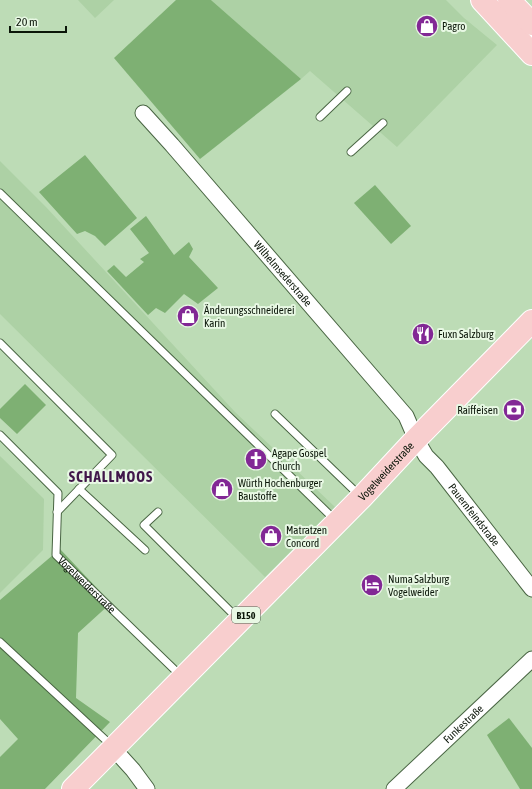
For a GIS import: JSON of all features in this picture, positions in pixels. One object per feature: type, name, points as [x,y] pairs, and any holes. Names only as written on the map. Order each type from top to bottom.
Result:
[{"type":"main road","points":[[482,0],[532,54]]},
{"type":"main road","points":[[509,0],[532,24]]},
{"type":"main road","name":"Vogelweiderstraße","points":[[74,789],[362,497],[416,439],[532,321]]},
{"type":"street","name":"Wilhelmsederstraße","points":[[143,113],[406,416],[416,439]]},
{"type":"street","name":"Pauernfeindstraße","points":[[416,439],[426,456],[532,589]]},
{"type":"street","name":"Funkestraße","points":[[394,789],[532,659]]},
{"type":"street","points":[[113,748],[133,770],[147,789]]},
{"type":"lane","points":[[320,117],[347,92]]},
{"type":"lane","points":[[352,152],[383,123]]},
{"type":"lane","points":[[0,193],[337,522]]},
{"type":"lane","points":[[0,343],[112,455],[58,512]]},
{"type":"lane","points":[[275,414],[362,497]]},
{"type":"lane","name":"Vogelweiderstraße","points":[[0,436],[58,493],[56,555],[183,678]]},
{"type":"lane","points":[[79,489],[145,550]]},
{"type":"lane","points":[[158,512],[144,525],[240,621]]},
{"type":"lane","points":[[0,642],[113,748]]},
{"type":"shaded area","points":[[78,0],[114,0],[95,18]]},
{"type":"shaded area","points":[[176,0],[211,0],[301,79],[200,159],[114,58]]},
{"type":"shaded area","points":[[211,0],[446,0],[464,18],[497,45],[397,147],[310,71],[301,79]]},
{"type":"shaded area","points":[[85,155],[137,218],[105,246],[95,236],[85,231],[77,234],[39,192]]},
{"type":"shaded area","points":[[0,161],[46,207],[235,412],[335,507],[265,577],[0,314]]},
{"type":"shaded area","points":[[375,185],[411,226],[391,244],[354,203]]},
{"type":"shaded area","points":[[146,216],[174,255],[189,242],[193,249],[189,257],[218,288],[198,304],[184,294],[165,313],[156,308],[148,315],[107,271],[114,265],[126,277],[144,262],[140,259],[149,253],[130,229]]},
{"type":"shaded area","points":[[25,384],[46,405],[17,434],[0,418],[0,409]]},
{"type":"shaded area","points":[[0,456],[44,499],[43,550],[0,593]]},
{"type":"shaded area","points":[[60,549],[111,603],[78,633],[76,698],[110,722],[45,789],[0,789],[0,757],[18,739],[0,719],[0,600]]},
{"type":"shaded area","points":[[509,718],[532,748],[532,789],[520,789],[487,735]]},
{"type":"place","name":"Pagro","points":[[427,26]]},
{"type":"place","name":"Änderungsschneiderei Karin","points":[[188,316]]},
{"type":"place","name":"Fuxn Salzburg","points":[[423,334]]},
{"type":"place","name":"Raiffeisen","points":[[514,410]]},
{"type":"place","name":"Agape Gospel Church","points":[[256,459]]},
{"type":"place","name":"Würth Hochenburger Baustoffe","points":[[222,489]]},
{"type":"place","name":"Matratzen Concord","points":[[271,536]]},
{"type":"place","name":"Numa Salzburg Vogelweider","points":[[372,585]]},
{"type":"district","name":"SCHALLMOOS","points":[[111,477]]}]
